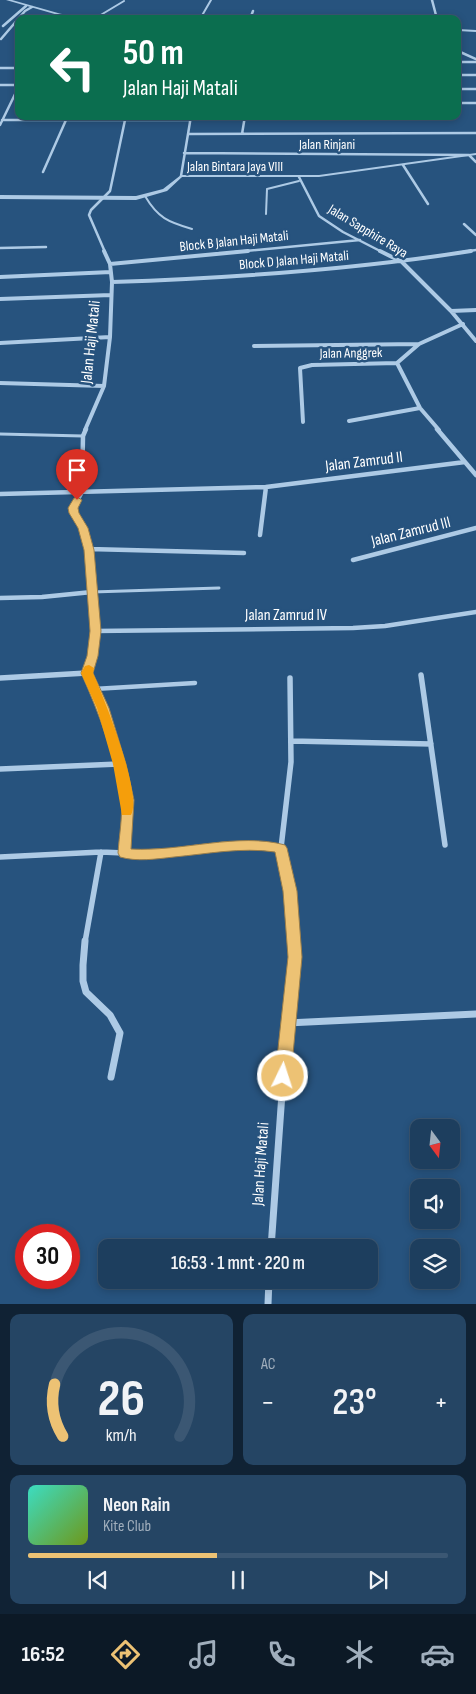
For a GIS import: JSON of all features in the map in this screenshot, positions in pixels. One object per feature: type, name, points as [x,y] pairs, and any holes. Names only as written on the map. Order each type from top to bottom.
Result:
[{"type":"street","points":[[8,0],[61,15]]},
{"type":"street","points":[[432,0],[436,15]]},
{"type":"street","points":[[3,26],[19,10],[27,5]]},
{"type":"street","points":[[21,15],[32,7]]},
{"type":"street","points":[[19,10],[25,11]]},
{"type":"street","points":[[252,15],[253,11]]},
{"type":"street","points":[[0,39],[15,22]]},
{"type":"street","points":[[461,30],[476,31]]},
{"type":"street","points":[[461,53],[476,61]]},
{"type":"street","points":[[461,62],[476,61]]},
{"type":"street","points":[[0,68],[15,68]]},
{"type":"street","points":[[461,75],[476,76]]},
{"type":"street","points":[[0,85],[15,86]]},
{"type":"street","points":[[461,89],[476,89]]},
{"type":"street","points":[[0,125],[15,94]]},
{"type":"street","points":[[461,103],[476,103]]},
{"type":"street","points":[[10,104],[15,104]]},
{"type":"street","points":[[2,120],[125,120],[110,191],[105,198]]},
{"type":"street","points":[[43,172],[66,120]]},
{"type":"street","points":[[180,176],[190,120]]},
{"type":"street","points":[[242,134],[244,120]]},
{"type":"street","points":[[188,134],[476,133]]},
{"type":"street","name":"Jalan Rinjani","points":[[184,153],[469,155]]},
{"type":"street","name":"Jalan Bintara Jaya VIII","points":[[0,197],[124,199],[146,196],[165,190],[180,176],[299,179],[476,154]]},
{"type":"street","points":[[469,155],[476,162]]},
{"type":"street","points":[[404,165],[428,204]]},
{"type":"street","name":"Jalan Sapphire Raya","points":[[299,179],[319,216],[343,232],[402,262],[451,311],[476,341]]},
{"type":"street","name":"Jalan Haji Matali","points":[[87,673],[93,656],[95,631],[89,550],[83,528],[73,508],[82,492],[83,436],[104,386],[110,337],[112,282],[110,264],[90,215],[91,210],[105,198]]},
{"type":"street","points":[[464,224],[476,235]]},
{"type":"street","name":"Block B Jalan Haji Matali","points":[[110,264],[360,240]]},
{"type":"street","points":[[0,248],[46,247]]},
{"type":"street","name":"Block D Jalan Haji Matali","points":[[112,282],[207,278],[402,262],[476,250]]},
{"type":"street","points":[[0,278],[111,272]]},
{"type":"street","points":[[0,298],[111,295]]},
{"type":"street","points":[[451,311],[476,310]]},
{"type":"street","points":[[463,324],[420,344],[397,363],[420,408],[476,475]]},
{"type":"street","points":[[0,342],[110,337]]},
{"type":"street","points":[[254,346],[420,344]]},
{"type":"street","name":"Jalan Anggrek","points":[[303,422],[300,368],[312,365],[397,363]]},
{"type":"street","points":[[0,383],[104,386]]},
{"type":"street","points":[[349,422],[420,408]]},
{"type":"street","name":"Jalan Zamrud II","points":[[0,494],[266,487],[465,462]]},
{"type":"street","points":[[260,535],[266,487]]},
{"type":"street","name":"Jalan Zamrud III","points":[[352,560],[476,528]]},
{"type":"street","points":[[89,550],[244,553]]},
{"type":"street","points":[[0,598],[42,597],[92,592]]},
{"type":"street","name":"Jalan Zamrud IV","points":[[95,631],[353,628],[385,626],[476,612]]},
{"type":"street","points":[[0,678],[87,673],[103,708],[120,764],[127,800],[124,853]]},
{"type":"street","points":[[421,675],[445,845]]},
{"type":"street","name":"Jalan Haji Matali","points":[[272,1239],[287,1023],[295,957],[290,891],[281,848],[291,762],[290,678]]},
{"type":"street","points":[[290,741],[431,744]]},
{"type":"street","points":[[0,769],[120,764]]},
{"type":"street","points":[[0,856],[101,852],[152,855],[254,844],[281,848]]},
{"type":"street","points":[[101,852],[84,950],[82,978],[86,992],[94,1003],[109,1015],[120,1032],[111,1077]]},
{"type":"street","points":[[287,1023],[476,1014]]},
{"type":"street","points":[[268,1304],[269,1289]]},
{"type":"lane","points":[[202,15],[211,0]]},
{"type":"lane","points":[[101,15],[124,1]]},
{"type":"lane","points":[[266,214],[267,189],[299,179]]},
{"type":"lane","points":[[146,196],[156,214],[162,219],[192,229]]},
{"type":"lane","points":[[0,434],[83,436]]},
{"type":"lane","points":[[92,592],[219,588]]},
{"type":"lane","points":[[94,689],[195,683]]},
{"type":"slow traffic","points":[[89,668],[87,673],[103,708],[120,764],[127,800],[127,812]]},
{"type":"route","points":[[77,500],[73,508],[83,528],[89,550],[88,559],[92,578],[92,607],[95,631],[93,656],[87,673],[103,708],[120,764],[127,800],[124,853],[152,855],[254,844],[281,848],[290,891],[295,957],[283,1076]]}]
